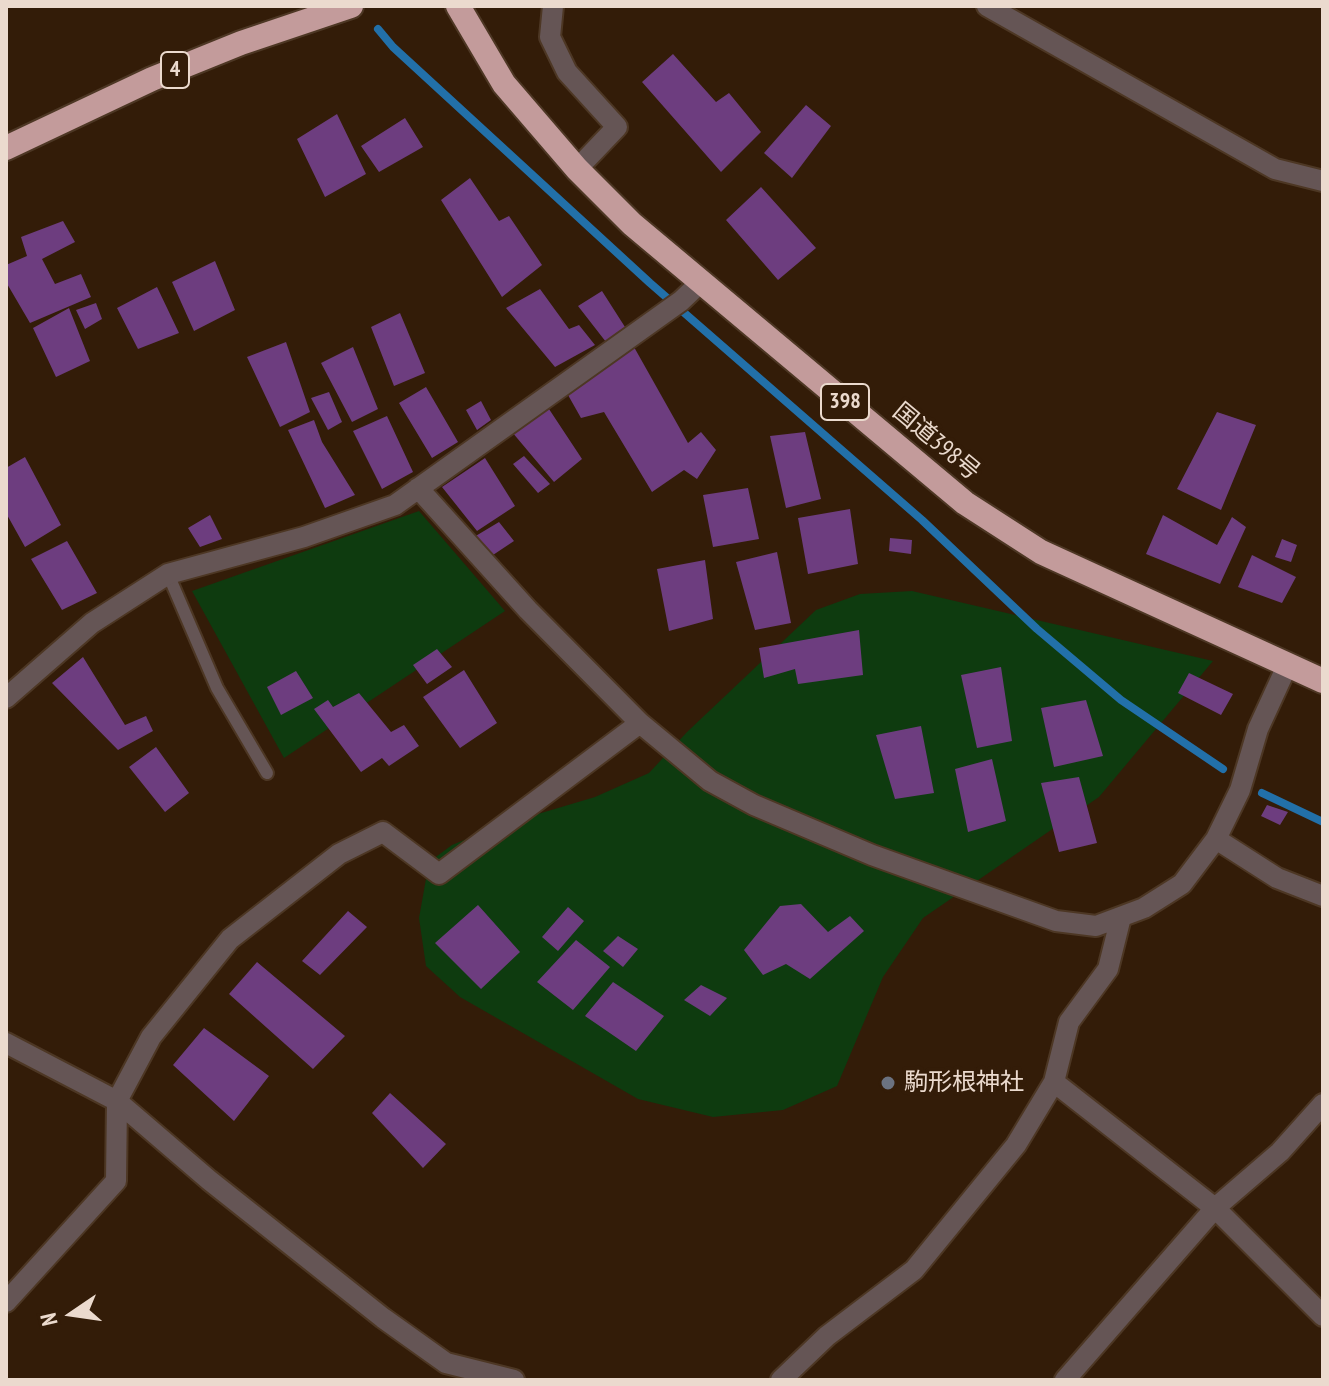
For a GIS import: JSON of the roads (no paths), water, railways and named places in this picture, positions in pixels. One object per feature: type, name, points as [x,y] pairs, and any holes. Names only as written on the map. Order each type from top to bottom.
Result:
[{"type":"highway","name":"4","points":[[6,148],[152,79],[241,43],[351,6]]},
{"type":"highway","name":"国道398号","points":[[458,6],[504,84],[577,169],[632,224],[965,503],[1041,552],[1323,681]]},
{"type":"street","points":[[553,6],[550,37],[567,72],[617,127],[577,169]]},
{"type":"street","points":[[987,6],[1275,169],[1323,181]]},
{"type":"street","points":[[6,698],[92,623],[168,574],[304,537],[395,505],[681,301],[701,282]]},
{"type":"street","points":[[418,488],[528,610],[640,723],[710,781],[754,805],[872,855],[1056,921],[1096,926],[1144,908],[1182,884],[1216,839],[1240,790],[1258,729],[1287,666]]},
{"type":"street","points":[[6,1302],[116,1181],[117,1101],[151,1037],[230,939],[339,854],[383,832],[439,874],[640,723]]},
{"type":"street","points":[[1216,839],[1277,878],[1323,896]]},
{"type":"street","points":[[781,1380],[827,1336],[914,1270],[1016,1145],[1054,1082],[1069,1022],[1108,969],[1121,917]]},
{"type":"street","points":[[6,1043],[117,1101],[209,1180],[395,1327],[446,1363],[514,1380]]},
{"type":"street","points":[[1054,1082],[1215,1208],[1323,1316]]},
{"type":"street","points":[[1065,1380],[1215,1208],[1280,1152],[1323,1104]]},
{"type":"lane","points":[[168,574],[217,688],[267,773]]},
{"type":"waterway","points":[[378,29],[393,47],[650,283],[922,520],[1037,629],[1121,700],[1223,769]]},
{"type":"waterway","points":[[1262,793],[1323,822]]},
{"type":"place","name":"駒形根神社","points":[[888,1083]]}]
